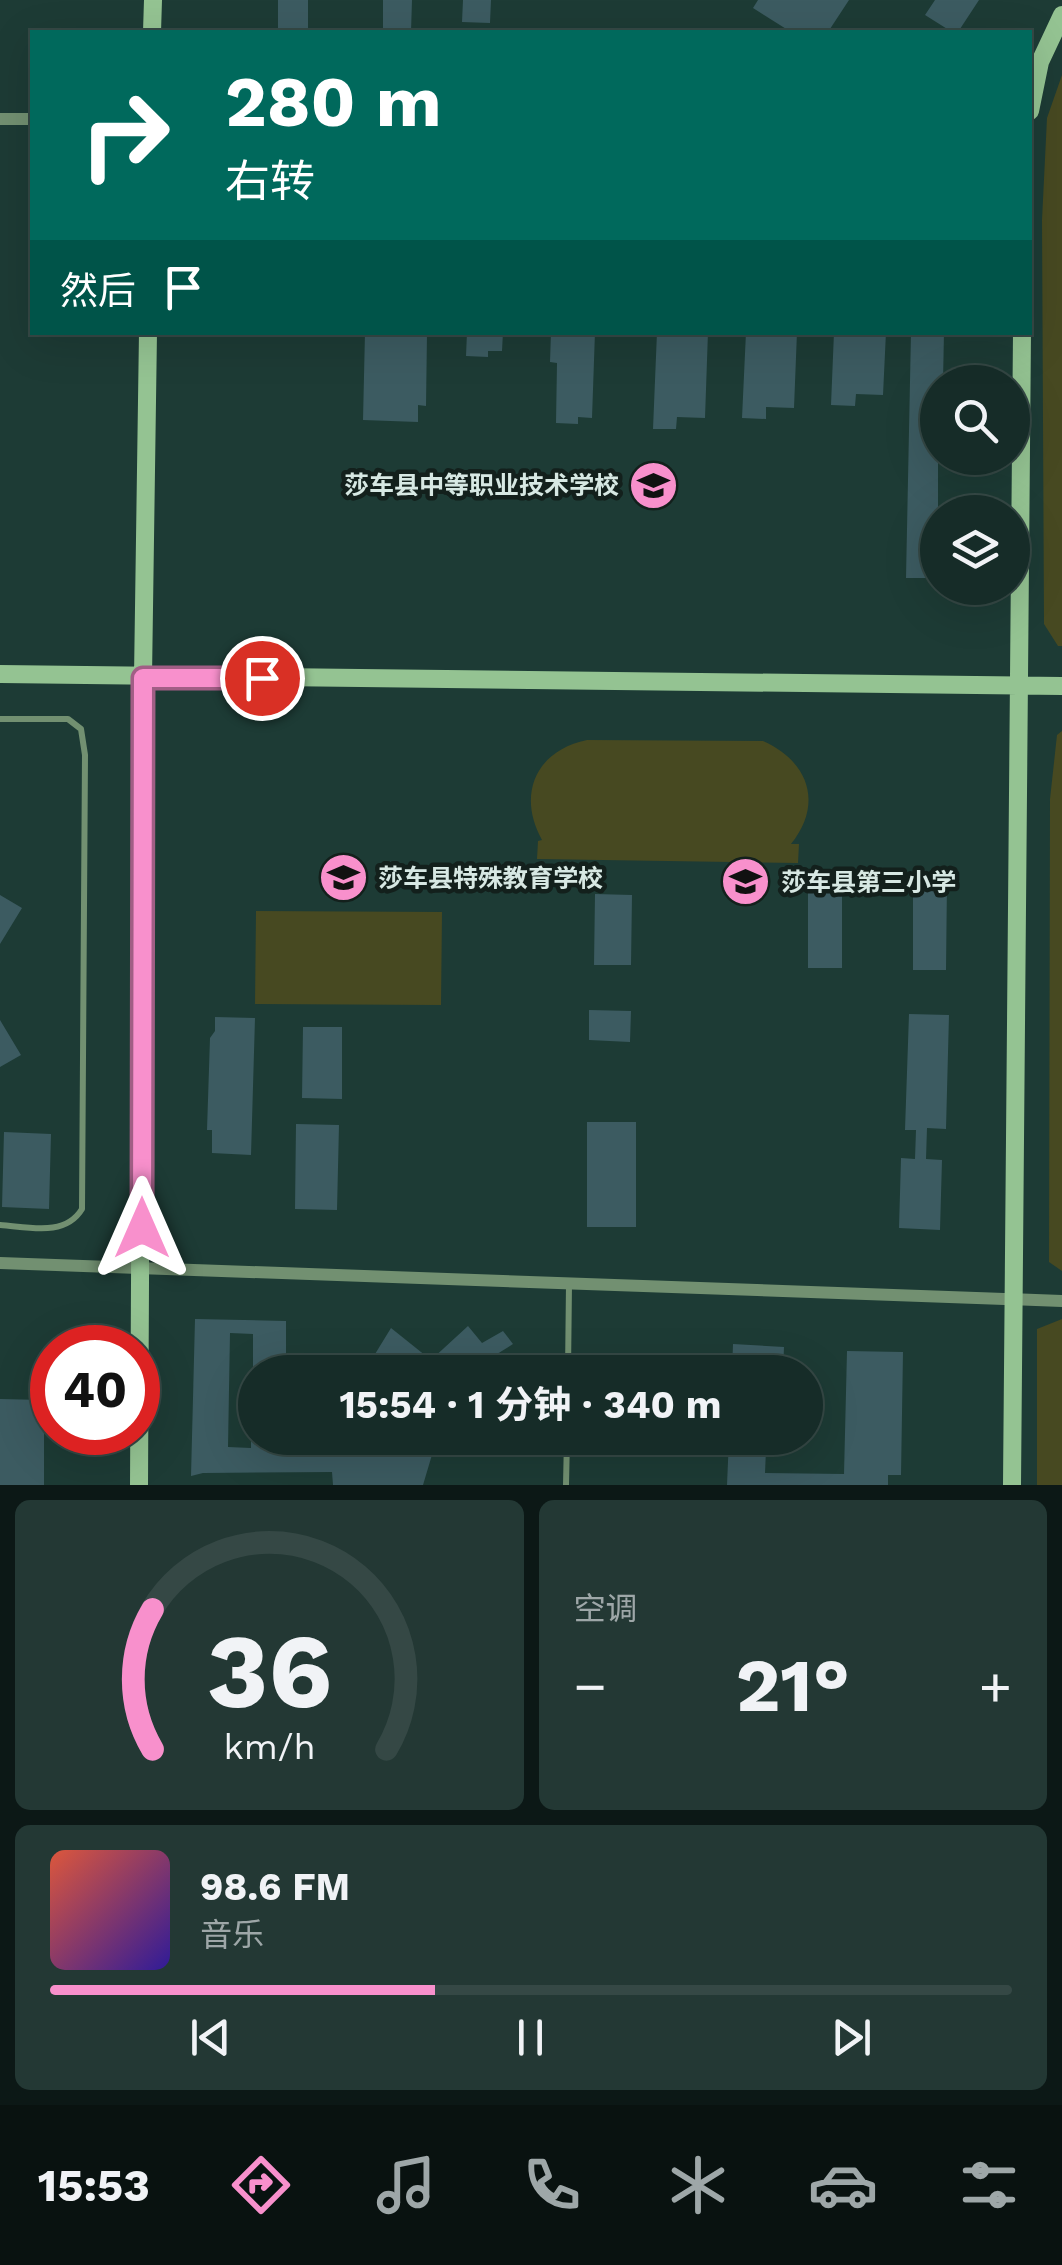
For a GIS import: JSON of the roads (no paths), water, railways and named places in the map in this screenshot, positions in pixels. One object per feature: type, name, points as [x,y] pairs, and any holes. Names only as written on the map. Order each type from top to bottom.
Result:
[{"type":"street","points":[[152,0],[152,30]]},
{"type":"street","points":[[1032,101],[1040,62],[1062,15]]},
{"type":"street","points":[[0,119],[30,120]]},
{"type":"street","points":[[139,1485],[148,335]]},
{"type":"street","points":[[1012,1485],[1022,335]]},
{"type":"street","points":[[0,674],[1062,686]]},
{"type":"street","points":[[0,1263],[1062,1301]]},
{"type":"lane","points":[[0,719],[68,719],[80,729],[85,755],[82,1209],[74,1222],[60,1228],[0,1226]]},
{"type":"lane","points":[[568,1355],[570,1282]]},
{"type":"lane","points":[[566,1455],[566,1485]]},
{"type":"place","name":"莎车县中等职业技术学校","points":[[654,485]]},
{"type":"place","name":"莎车县特殊教育学校","points":[[343,878]]},
{"type":"place","name":"莎车县第三小学","points":[[746,882]]}]
